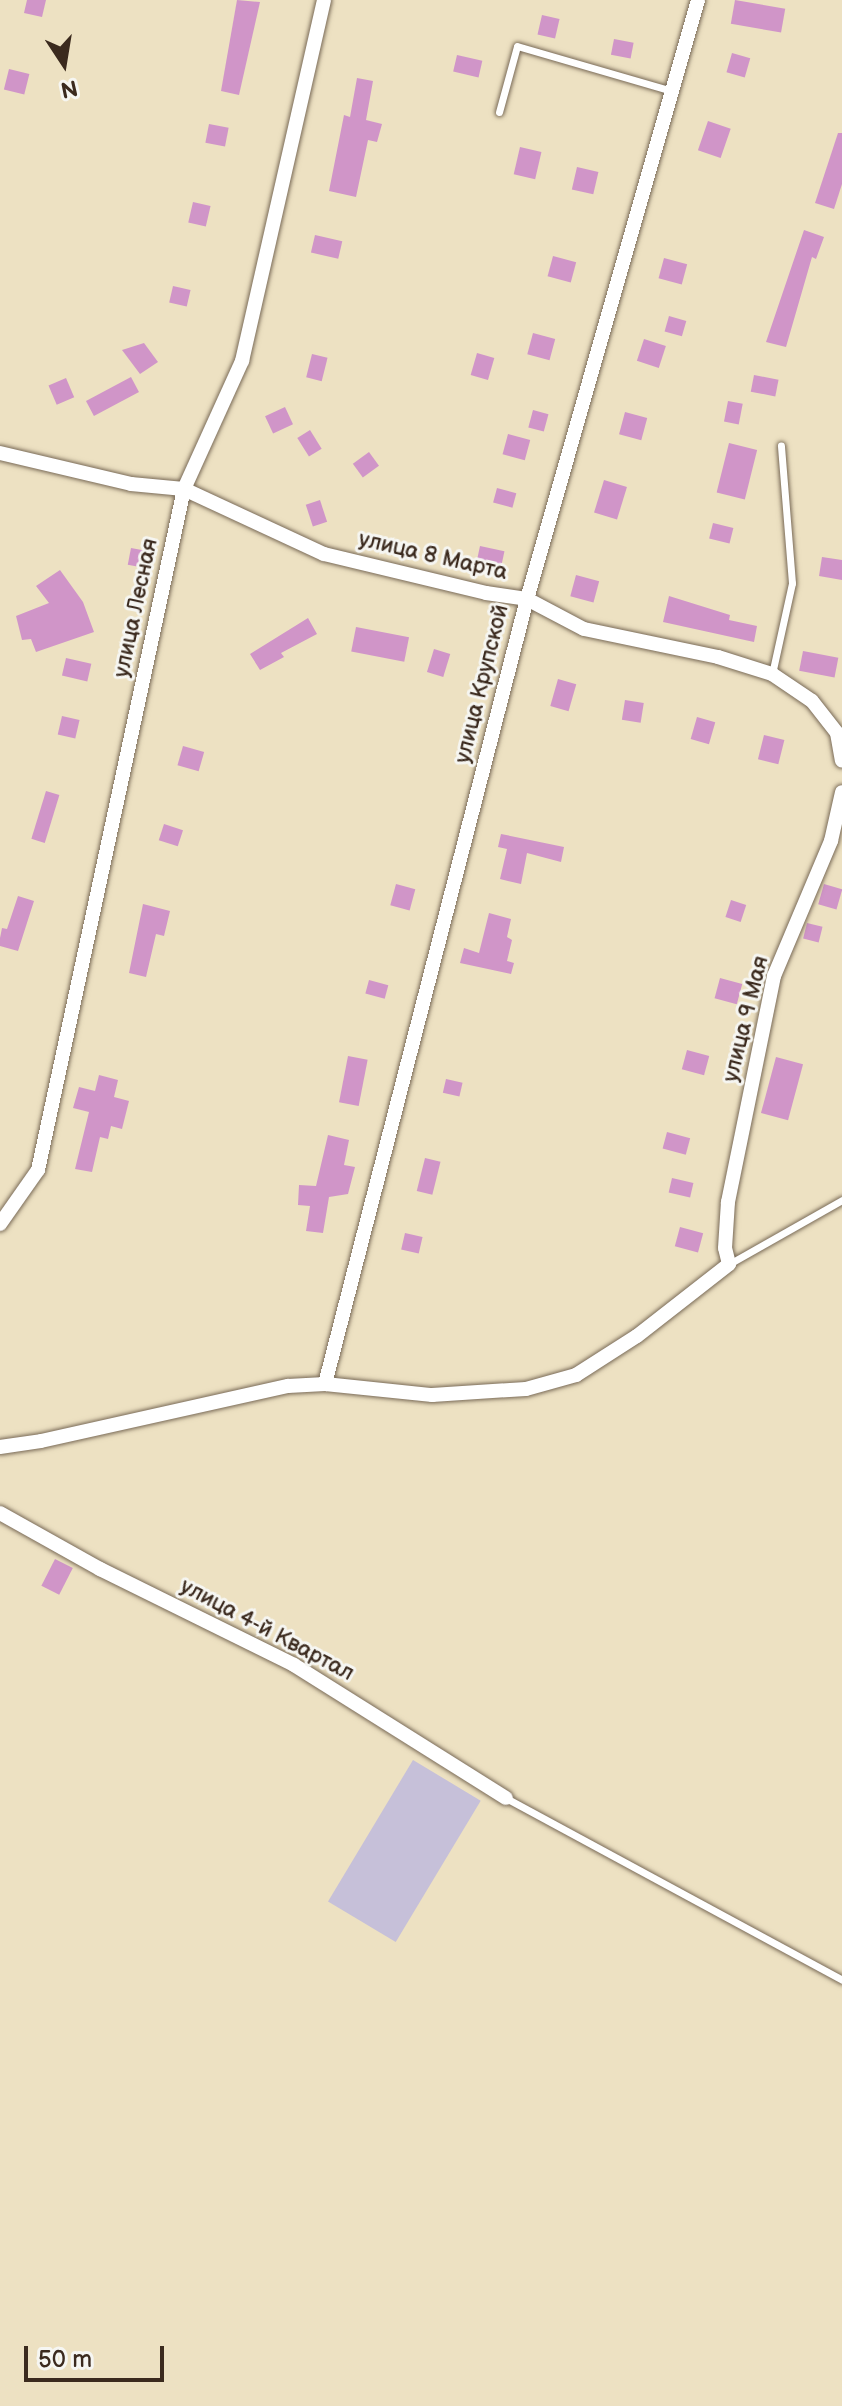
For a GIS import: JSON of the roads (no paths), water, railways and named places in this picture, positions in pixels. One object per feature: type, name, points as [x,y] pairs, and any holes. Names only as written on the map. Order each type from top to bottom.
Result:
[{"type":"street","name":"улица Лесная","points":[[0,1224],[38,1170],[184,489],[242,361],[324,0]]},
{"type":"street","name":"улица Крупской","points":[[325,1384],[527,599],[698,0]]},
{"type":"street","name":"улица 8 Марта","points":[[0,453],[131,484],[184,489],[324,554],[486,593],[527,599],[584,629],[718,657],[772,674],[812,701],[837,733],[842,761]]},
{"type":"street","name":"улица 9 Мая","points":[[729,1264],[725,1248],[728,1202],[774,976],[831,841],[842,792]]},
{"type":"street","points":[[0,1447],[83,1432],[275,1388],[325,1384],[432,1395],[551,1384],[615,1353],[729,1264]]},
{"type":"street","name":"улица 4-й Квартал","points":[[0,1513],[100,1569],[294,1665],[506,1798]]},
{"type":"lane","points":[[499,112],[517,46],[674,91]]},
{"type":"lane","points":[[772,674],[792,583],[781,445]]},
{"type":"lane","points":[[729,1264],[842,1200]]},
{"type":"lane","points":[[506,1798],[842,1980]]}]
